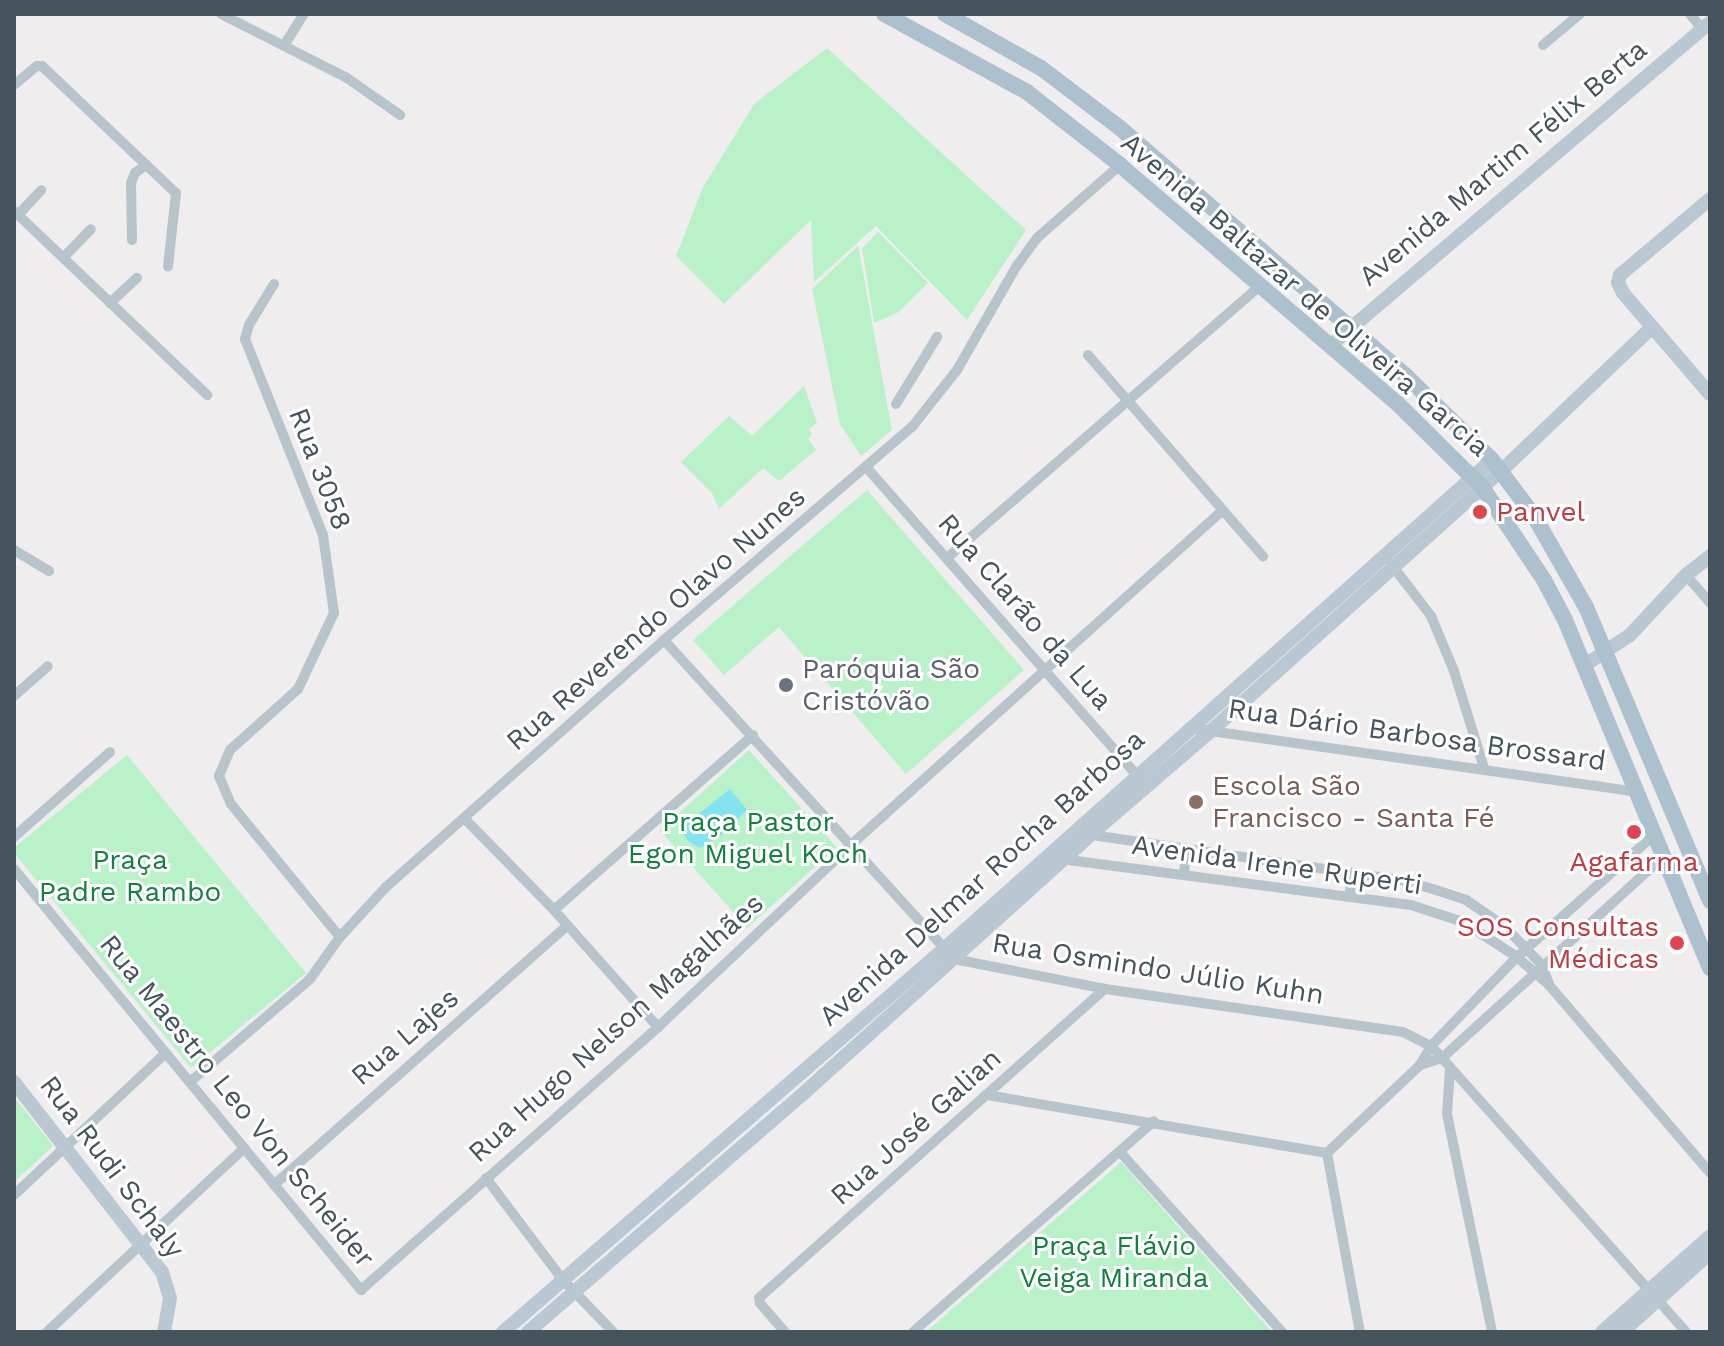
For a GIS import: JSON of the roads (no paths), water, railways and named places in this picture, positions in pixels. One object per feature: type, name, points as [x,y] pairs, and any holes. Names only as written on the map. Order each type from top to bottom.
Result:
[{"type":"main road","name":"Avenida Baltazar de Oliveira Garcia","points":[[884,14],[1027,92],[1120,165],[1433,435],[1478,482],[1544,580],[1585,665],[1710,968]]},
{"type":"main road","name":"Avenida Baltazar de Oliveira Garcia","points":[[945,14],[1041,68],[1120,128],[1350,326],[1448,414],[1496,465],[1564,563],[1607,652],[1710,901]]},
{"type":"street","points":[[221,14],[347,78],[400,115]]},
{"type":"street","points":[[285,44],[304,14]]},
{"type":"street","points":[[1543,45],[1580,14]]},
{"type":"street","points":[[1690,14],[1706,25]]},
{"type":"street","name":"Avenida Martim Félix Berta","points":[[1331,345],[1706,25]]},
{"type":"street","points":[[14,85],[37,66],[42,66],[176,193],[168,267]]},
{"type":"street","points":[[132,240],[131,183],[135,173],[146,165]]},
{"type":"street","name":"Rua Reverendo Olavo Nunes","points":[[190,1082],[310,979],[340,937],[386,887],[664,640],[912,427],[950,379],[1037,238],[1120,165]]},
{"type":"street","points":[[41,190],[16,213],[207,395]]},
{"type":"street","points":[[1710,199],[1620,275],[1618,283],[1710,394]]},
{"type":"street","points":[[63,258],[91,229]]},
{"type":"street","points":[[110,303],[137,278]]},
{"type":"street","name":"Rua 3058","points":[[274,284],[249,325],[245,339],[323,535],[334,613],[298,689],[230,750],[219,776],[231,804],[340,937]]},
{"type":"street","points":[[947,558],[1261,285]]},
{"type":"street","name":"Avenida Delmar Rocha Barbosa","points":[[503,1332],[562,1279],[1064,859],[1142,781],[1189,728],[1388,561],[1652,327]]},
{"type":"street","points":[[896,404],[937,337]]},
{"type":"street","points":[[1088,355],[1263,556]]},
{"type":"street","name":"Rua Clarão da Lua","points":[[867,468],[1142,781]]},
{"type":"street","name":"Rua Hugo Nelson Magalhães","points":[[361,1290],[658,1027],[852,844],[1222,511]]},
{"type":"street","points":[[14,550],[49,571]]},
{"type":"street","points":[[1585,665],[1630,635],[1686,575],[1710,556]]},
{"type":"street","points":[[1388,561],[1431,616],[1454,671],[1484,768]]},
{"type":"street","name":"Avenida Delmar Rocha Barbosa","points":[[528,1332],[950,954],[1072,832],[1212,730],[1388,561]]},
{"type":"street","points":[[1686,575],[1710,603]]},
{"type":"street","points":[[664,640],[950,954]]},
{"type":"street","points":[[14,696],[48,666]]},
{"type":"street","name":"Rua Dário Barbosa Brossard","points":[[1189,728],[1637,792]]},
{"type":"street","points":[[554,910],[753,735]]},
{"type":"street","points":[[14,837],[110,752]]},
{"type":"street","points":[[464,818],[568,925],[658,1027]]},
{"type":"street","name":"Avenida Irene Ruperti","points":[[1072,832],[1406,881],[1466,900],[1485,911],[1528,948],[1542,965]]},
{"type":"street","points":[[1327,1153],[1420,1065],[1431,1046],[1517,957],[1654,835]]},
{"type":"street","points":[[1184,874],[1186,850]]},
{"type":"street","points":[[1420,1065],[1442,1058],[1663,857]]},
{"type":"street","name":"Avenida Irene Ruperti","points":[[1043,858],[1411,905],[1463,922],[1517,957],[1549,985]]},
{"type":"street","name":"Rua Maestro Leo Von Scheider","points":[[14,869],[361,1290]]},
{"type":"street","points":[[1349,897],[1353,872]]},
{"type":"street","name":"Rua Lajes","points":[[274,1185],[568,925]]},
{"type":"street","name":"Rua Osmindo Júlio Kuhn","points":[[950,954],[1105,989],[1403,1032],[1431,1046],[1686,1332]]},
{"type":"street","points":[[1542,965],[1549,985],[1710,1173]]},
{"type":"street","name":"Rua José Galian","points":[[785,1332],[758,1300],[1105,989]]},
{"type":"street","points":[[14,1195],[166,1053]]},
{"type":"street","points":[[1450,1068],[1447,1114],[1492,1332]]},
{"type":"street","name":"Rua Rudi Schaly","points":[[14,1082],[143,1243],[168,1285],[170,1298],[164,1332]]},
{"type":"street","points":[[987,1095],[1154,1121],[1327,1153]]},
{"type":"street","points":[[913,1332],[1154,1121]]},
{"type":"street","points":[[47,1332],[244,1148]]},
{"type":"street","points":[[1120,1152],[1282,1332]]},
{"type":"street","points":[[1327,1153],[1360,1332]]},
{"type":"street","points":[[486,1178],[562,1279],[613,1332]]},
{"type":"street","points":[[1622,1332],[1710,1236]]},
{"type":"street","points":[[1602,1332],[1710,1253]]},
{"type":"water","points":[[730,789],[747,810],[720,836],[700,848],[688,841],[681,828]]},
{"type":"place","name":"Panvel","points":[[1480,512]]},
{"type":"place","name":"Paróquia São Cristóvão","points":[[786,685]]},
{"type":"place","name":"Escola São Francisco - Santa Fé","points":[[1196,802]]},
{"type":"place","name":"Agafarma","points":[[1634,832]]},
{"type":"place","name":"SOS Consultas Médicas","points":[[1677,943]]},
{"type":"park label","name":"Praça Pastor Egon Miguel Koch","points":[[748,838]]},
{"type":"park label","name":"Praça Padre Rambo","points":[[130,876]]},
{"type":"park label","name":"Praça Flávio Veiga Miranda","points":[[1114,1262]]}]
